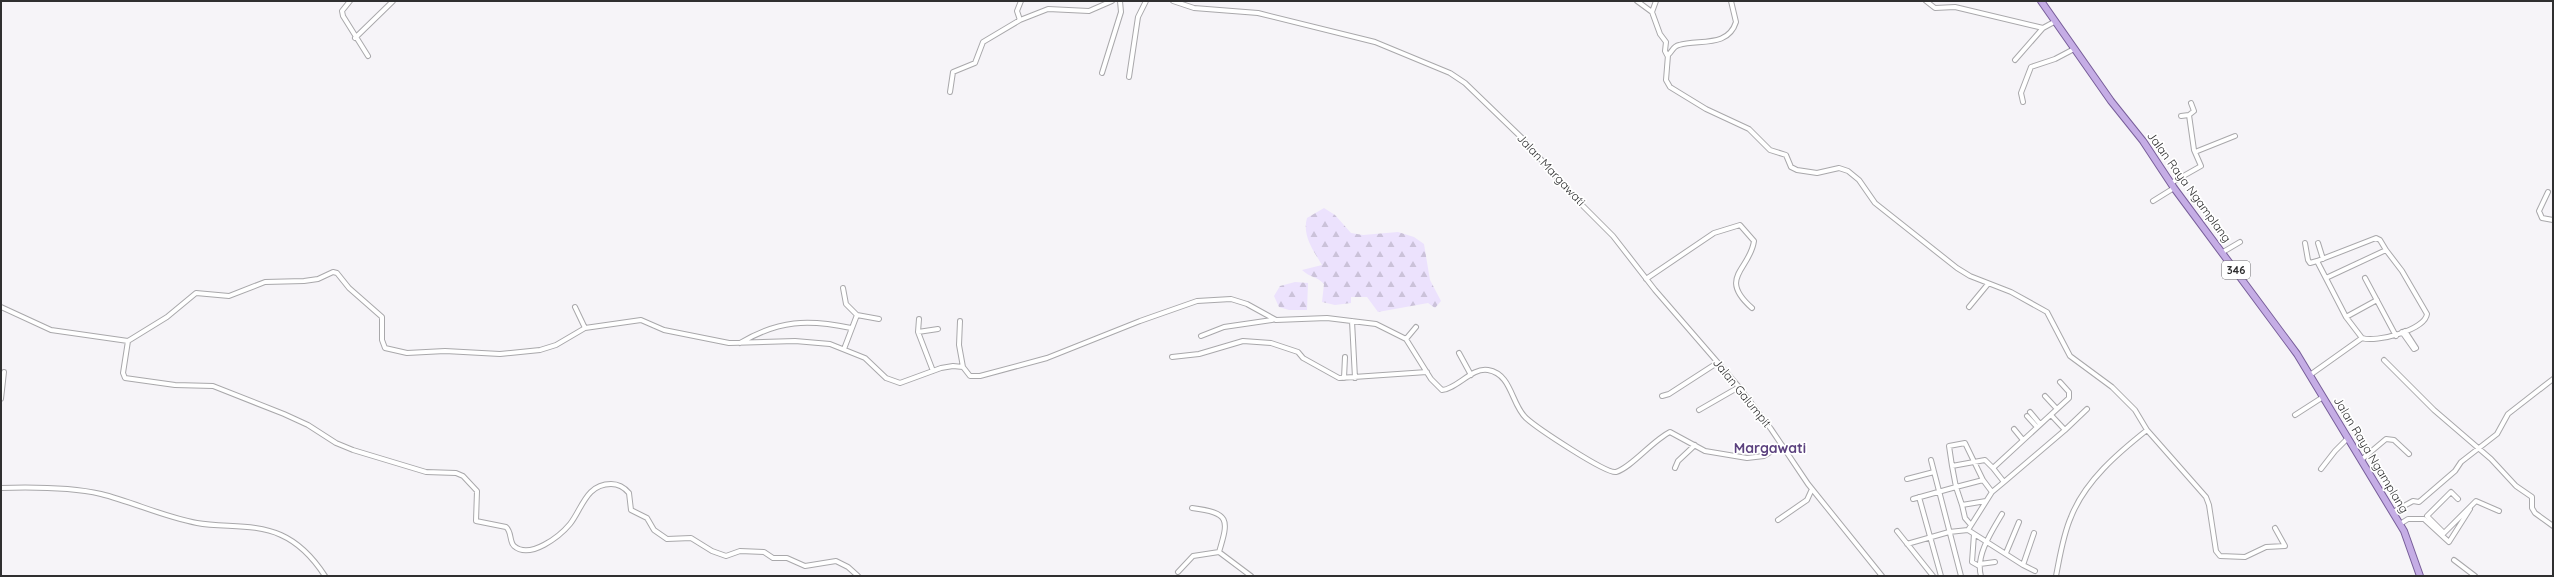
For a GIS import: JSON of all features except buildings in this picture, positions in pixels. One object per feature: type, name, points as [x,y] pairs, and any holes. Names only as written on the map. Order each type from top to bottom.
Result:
[{"type":"main road","name":"Jalan Raya Ngamplang","points":[[2041,1],[2052,19],[2143,141],[2172,185],[2222,252],[2310,376],[2404,531],[2420,576]]},
{"type":"street","points":[[350,1],[342,13],[355,38],[368,56]]},
{"type":"street","points":[[355,38],[393,1]]},
{"type":"street","points":[[1020,20],[1017,11],[1021,1]]},
{"type":"street","points":[[950,92],[953,72],[976,63],[983,42],[1020,20],[1048,9],[1089,11],[1112,1]]},
{"type":"street","points":[[1102,73],[1121,12],[1120,1]]},
{"type":"street","points":[[1129,77],[1138,17],[1146,1]]},
{"type":"street","name":"Jalan Margawati","points":[[1173,1],[1194,8],[1240,10],[1305,24],[1375,42],[1432,66],[1465,82],[1490,105],[1574,197],[1598,219],[1655,290]]},
{"type":"street","points":[[1637,1],[1652,12],[1660,34],[1666,42],[1666,80],[1672,89],[1706,109],[1749,130],[1770,150],[1786,155],[1791,167],[1795,169],[1817,174],[1839,168],[1848,171],[1859,180],[1869,197],[1880,207],[1957,268],[1987,287],[2011,292],[2047,312],[2070,356],[2112,387],[2135,410],[2147,430],[2207,500],[2216,551],[2220,556],[2245,557],[2264,548],[2283,543],[2275,528]]},
{"type":"street","points":[[1652,12],[1656,1]]},
{"type":"street","points":[[1667,56],[1679,45],[1710,42],[1728,35],[1736,22],[1731,1]]},
{"type":"street","points":[[1926,1],[1935,8],[1955,7],[2043,28]]},
{"type":"street","points":[[2014,60],[2052,19]]},
{"type":"street","points":[[2023,102],[2020,93],[2031,67],[2054,60],[2074,49]]},
{"type":"street","points":[[2181,116],[2189,115],[2194,111],[2192,103]]},
{"type":"street","points":[[2153,201],[2172,185],[2200,166],[2195,152],[2189,115]]},
{"type":"street","points":[[2195,152],[2235,136]]},
{"type":"street","points":[[2548,192],[2539,211],[2542,218],[2553,220]]},
{"type":"street","points":[[1646,279],[1714,234],[1740,225],[1754,241],[1740,269],[1736,286],[1743,300],[1752,308]]},
{"type":"street","points":[[2305,243],[2308,260],[2310,263],[2376,238],[2380,240],[2402,271],[2427,314],[2424,321],[2396,336],[2383,339],[2362,338],[2310,376]]},
{"type":"street","points":[[2222,252],[2240,242]]},
{"type":"street","points":[[2318,243],[2323,259]]},
{"type":"street","points":[[2326,278],[2386,250]]},
{"type":"street","points":[[2317,261],[2346,317],[2362,338]]},
{"type":"street","points":[[1,307],[51,330],[128,341],[167,316],[198,293],[229,296],[265,282],[304,281],[318,279],[333,272],[337,273],[349,288],[382,317],[382,343],[387,349],[407,353],[445,351],[500,354],[540,350],[556,345],[585,328],[610,323],[646,321],[669,332],[740,344],[795,341],[830,344],[864,358],[880,373],[894,382],[904,382],[933,371],[953,366],[963,367]]},
{"type":"street","points":[[2365,278],[2396,336]]},
{"type":"street","points":[[1969,307],[1987,287]]},
{"type":"street","points":[[842,288],[846,304],[857,314],[879,319]]},
{"type":"street","name":"Jalan Galumpit","points":[[1655,290],[1739,388],[1782,445],[1812,489],[1882,576]]},
{"type":"street","points":[[960,321],[959,345],[963,367],[968,374],[976,377],[1047,358],[1140,321],[1208,300],[1236,300],[1272,320]]},
{"type":"street","points":[[2346,317],[2377,300]]},
{"type":"street","points":[[575,307],[585,328]]},
{"type":"street","points":[[844,349],[857,314]]},
{"type":"street","points":[[1201,336],[1224,327],[1272,320],[1327,318],[1376,324],[1406,339],[1427,372],[1442,390],[1485,369],[1502,377],[1527,419],[1571,450],[1589,458],[1605,470],[1612,472],[1621,470],[1670,432],[1704,450],[1756,458],[1782,445]]},
{"type":"street","points":[[919,319],[918,332],[933,371]]},
{"type":"street","points":[[1352,321],[1355,378]]},
{"type":"street","points":[[740,344],[771,329],[796,323],[821,322],[851,328]]},
{"type":"street","points":[[1406,339],[1416,327]]},
{"type":"street","points":[[918,332],[938,329]]},
{"type":"street","points":[[128,341],[123,373],[125,378],[175,385],[213,386],[246,398],[264,408],[284,414],[308,425],[336,444],[352,450],[426,472],[456,473],[463,476],[477,489],[476,521],[506,527],[513,544],[520,549],[532,550],[551,540],[570,524],[590,491],[605,484],[616,484],[629,493],[630,510],[647,518],[654,530],[667,539],[691,538],[712,551],[726,556],[743,551],[764,552],[775,558],[787,558],[805,566],[836,561],[848,567],[858,576]]},
{"type":"street","points":[[1172,357],[1199,354],[1238,341],[1264,342],[1299,352],[1303,358],[1333,376],[1355,378],[1427,372]]},
{"type":"street","points":[[1459,353],[1470,375]]},
{"type":"street","points":[[1344,378],[1345,357]]},
{"type":"street","points":[[2384,360],[2476,448],[2490,459],[2516,486],[2532,497],[2532,508],[2535,513],[2553,526]]},
{"type":"street","points":[[1662,396],[1669,394],[1717,363]]},
{"type":"street","points":[[1,400],[4,372]]},
{"type":"street","points":[[2393,512],[2413,501],[2419,502],[2455,471],[2460,462],[2476,448],[2499,432],[2508,414],[2553,379]]},
{"type":"street","points":[[1993,468],[2070,396],[2060,382]]},
{"type":"street","points":[[1699,410],[1739,388]]},
{"type":"street","points":[[2046,396],[2057,409]]},
{"type":"street","points":[[2295,415],[2323,397]]},
{"type":"street","points":[[1968,530],[1992,492],[2065,430],[2087,409]]},
{"type":"street","points":[[2030,412],[2038,425]]},
{"type":"street","points":[[2051,415],[2065,430]]},
{"type":"street","points":[[2027,416],[2038,425]]},
{"type":"street","points":[[2014,430],[2023,440]]},
{"type":"street","points":[[2056,576],[2066,529],[2084,491],[2133,440],[2147,430]]},
{"type":"street","points":[[2322,469],[2332,454],[2348,438]]},
{"type":"street","points":[[2361,460],[2386,439],[2394,440],[2409,454]]},
{"type":"street","points":[[1971,525],[1965,518],[1956,487],[1949,447],[1960,443],[1966,444],[1973,462],[1992,492]]},
{"type":"street","points":[[1674,468],[1678,461],[1695,445]]},
{"type":"street","points":[[1931,460],[1961,576]]},
{"type":"street","points":[[1952,466],[1985,460],[2004,482]]},
{"type":"street","points":[[1907,479],[1934,472]]},
{"type":"street","points":[[1913,499],[1983,480]]},
{"type":"street","points":[[1,488],[27,487],[102,494],[150,511],[197,523],[237,525],[281,535],[307,553],[324,576]]},
{"type":"street","points":[[1778,520],[1807,500],[1812,489]]},
{"type":"street","points":[[2400,524],[2408,520],[2426,518],[2451,492],[2458,499]]},
{"type":"street","points":[[1918,497],[1940,576]]},
{"type":"street","points":[[1962,505],[1986,500]]},
{"type":"street","points":[[2426,518],[2449,542],[2476,501]]},
{"type":"street","points":[[2442,534],[2476,501]]},
{"type":"street","points":[[2476,501],[2499,511]]},
{"type":"street","points":[[1192,508],[1216,513],[1225,519],[1227,528],[1220,552]]},
{"type":"street","points":[[1981,576],[1980,565],[1986,542],[2002,514]]},
{"type":"street","points":[[2006,553],[2019,522]]},
{"type":"street","points":[[1907,544],[1949,532],[1968,530],[2034,571]]},
{"type":"street","points":[[1897,532],[1933,576]]},
{"type":"street","points":[[2023,565],[2034,533]]},
{"type":"street","points":[[1974,534],[1972,562],[1980,565],[1995,562]]},
{"type":"street","points":[[1178,572],[1193,556],[1220,552],[1251,576]]},
{"type":"street","points":[[2454,560],[2475,576]]},
{"type":"green space","points":[[1324,208],[1335,215],[1351,233],[1363,235],[1398,232],[1414,237],[1424,244],[1430,280],[1441,301],[1435,308],[1428,303],[1378,312],[1367,297],[1351,297],[1351,303],[1335,305],[1322,302],[1324,284],[1302,270],[1322,265],[1309,242],[1306,224],[1307,218]]},
{"type":"green space","points":[[1295,282],[1308,283],[1307,310],[1289,310],[1279,307],[1274,296],[1280,286]]},
{"type":"district","name":"Margawati","points":[[1770,448]]}]
